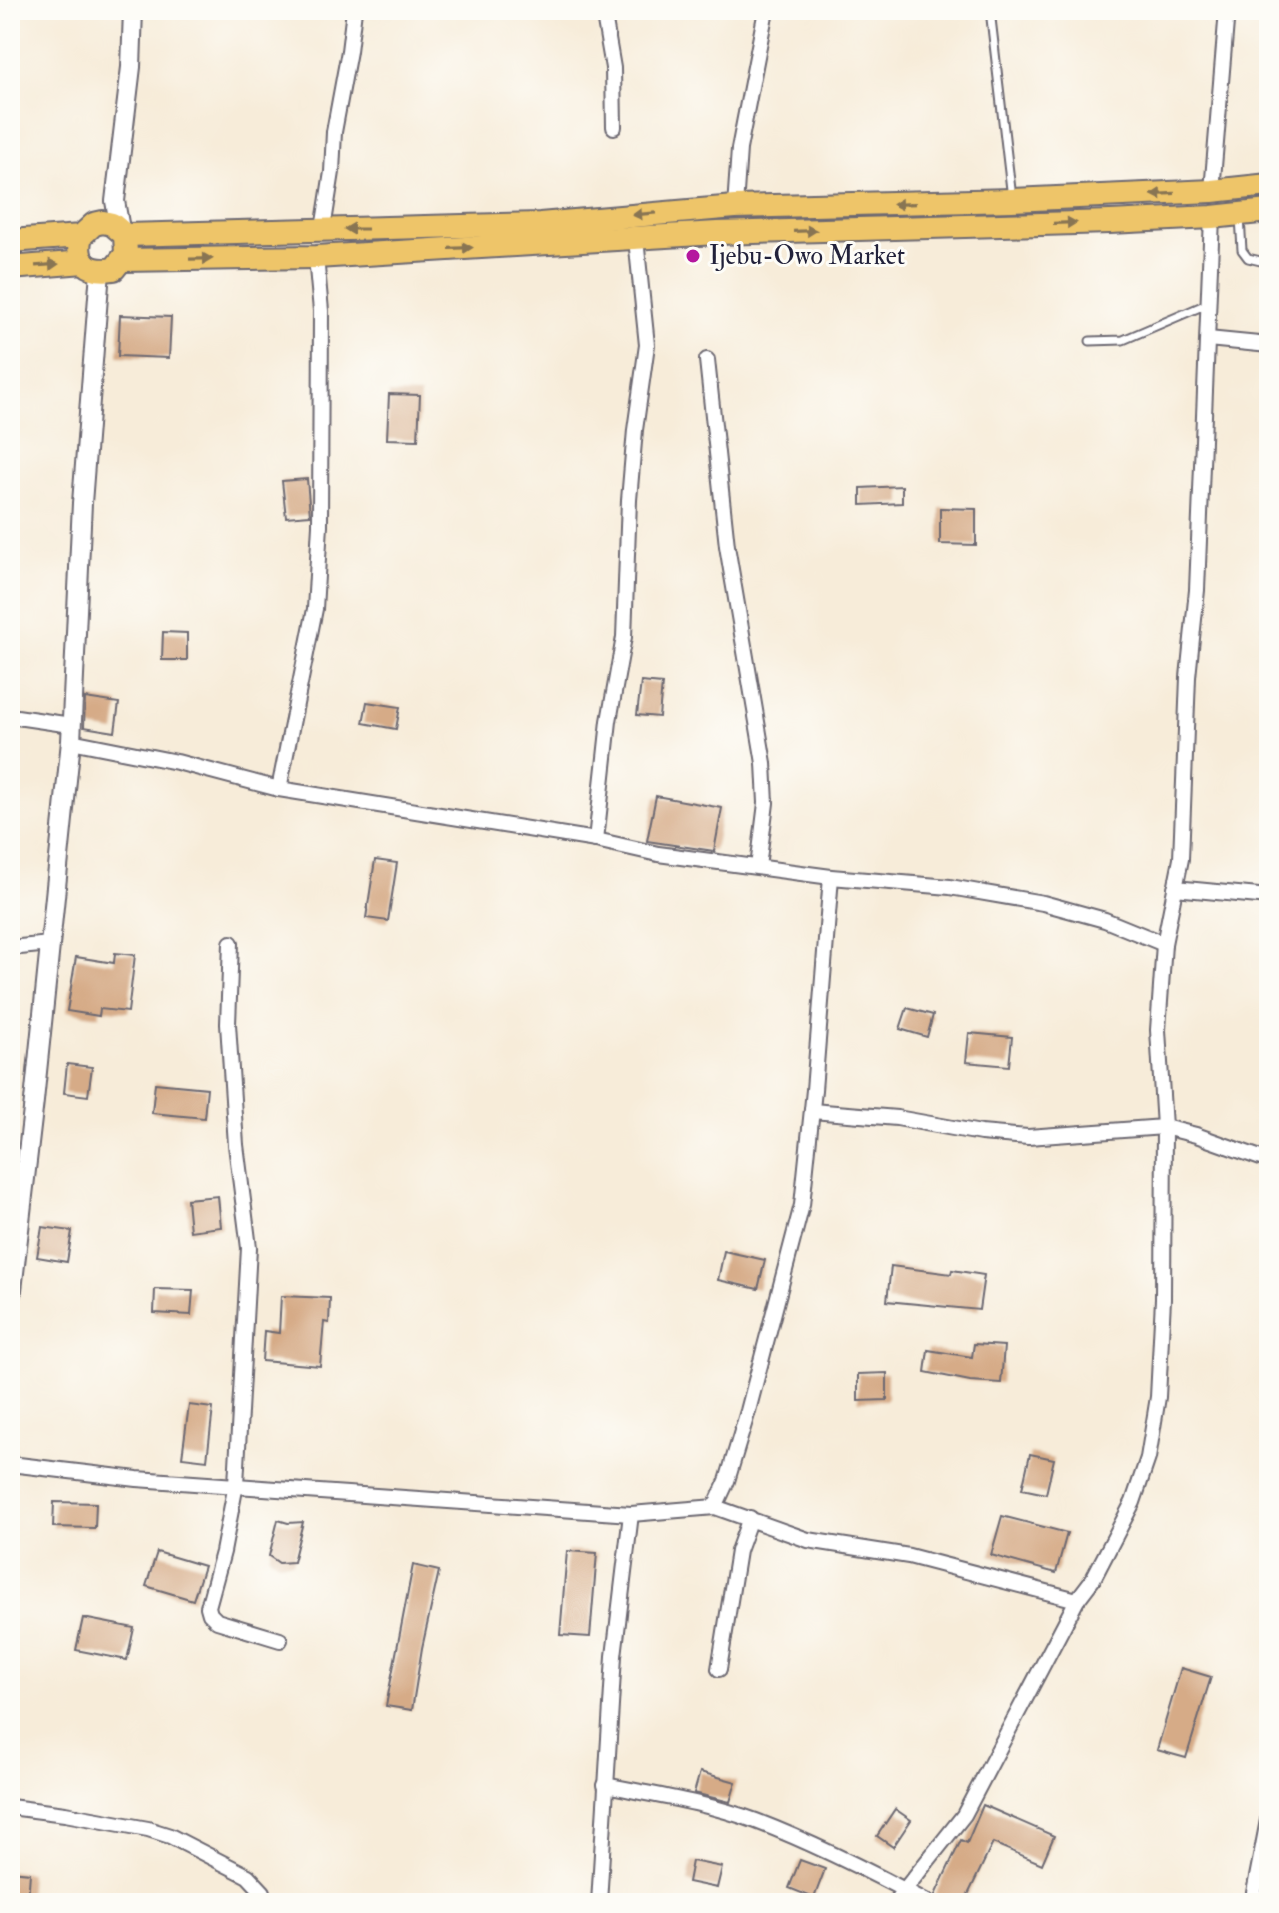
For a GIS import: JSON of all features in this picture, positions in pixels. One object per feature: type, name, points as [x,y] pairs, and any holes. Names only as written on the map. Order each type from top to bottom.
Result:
[{"type":"main road","points":[[92,267],[79,254],[81,236],[86,229],[410,229],[540,224],[735,207],[1012,200],[1212,191],[1269,185]]},
{"type":"main road","points":[[123,260],[316,257],[717,233],[1212,217],[1269,211]]},
{"type":"main road","points":[[10,268],[114,269],[123,260],[128,248],[116,229]]},
{"type":"main road","points":[[10,241],[81,236]]},
{"type":"street","points":[[116,229],[115,201],[131,67],[133,10]]},
{"type":"street","points":[[323,229],[332,172],[334,132],[354,10]]},
{"type":"street","points":[[603,10],[613,68],[614,127]]},
{"type":"street","points":[[735,207],[741,136],[766,10]]},
{"type":"street","points":[[1212,191],[1227,10]]},
{"type":"street","points":[[894,1903],[964,1815],[1077,1600],[1093,1579],[1117,1536],[1148,1458],[1162,1347],[1164,1127],[1158,1030],[1164,944],[1181,859],[1188,677],[1197,590],[1212,217]]},
{"type":"street","points":[[596,840],[609,721],[624,637],[629,500],[647,345],[636,239]]},
{"type":"street","points":[[279,789],[316,595],[320,525],[321,311],[316,257]]},
{"type":"street","points":[[10,1307],[71,733],[92,267]]},
{"type":"street","points":[[1208,339],[1269,345]]},
{"type":"street","points":[[707,360],[727,546],[764,763],[766,803],[758,867]]},
{"type":"street","points":[[10,716],[279,789],[596,840],[658,854],[831,877],[950,887],[1043,903],[1105,920],[1164,944]]},
{"type":"street","points":[[715,1507],[727,1481],[748,1411],[802,1205],[831,877]]},
{"type":"street","points":[[1175,888],[1269,897]]},
{"type":"street","points":[[231,943],[228,1024],[236,1145],[249,1248],[236,1484],[223,1552],[208,1607],[217,1621],[280,1640]]},
{"type":"street","points":[[10,948],[50,944]]},
{"type":"street","points":[[812,1111],[897,1118],[981,1133],[1028,1137],[1164,1127],[1269,1161]]},
{"type":"street","points":[[10,1464],[137,1479],[631,1514],[715,1507],[808,1540],[909,1556],[1077,1600]]},
{"type":"street","points":[[599,1903],[614,1656],[631,1514]]},
{"type":"street","points":[[719,1669],[738,1551],[750,1518]]},
{"type":"street","points":[[605,1785],[678,1799],[754,1820],[874,1873],[929,1903]]},
{"type":"street","points":[[10,1807],[148,1829],[170,1836],[248,1876],[263,1892],[265,1903]]},
{"type":"street","points":[[1252,1903],[1269,1815]]},
{"type":"lane","points":[[990,10],[1012,200]]},
{"type":"lane","points":[[1240,214],[1242,250],[1248,258],[1269,263]]},
{"type":"lane","points":[[1090,341],[1123,340],[1207,304]]},
{"type":"building","points":[[120,315],[171,317],[169,358],[118,356]]},
{"type":"building","points":[[389,394],[420,395],[418,440],[387,439]]},
{"type":"building","points":[[307,479],[310,515],[286,517],[282,481]]},
{"type":"building","points":[[902,486],[902,503],[861,505],[861,488]]},
{"type":"building","points":[[940,508],[976,509],[976,545],[940,544]]},
{"type":"building","points":[[163,632],[187,633],[187,660],[162,660]]},
{"type":"building","points":[[641,682],[662,684],[659,717],[637,715]]},
{"type":"building","points":[[85,698],[119,703],[115,732],[84,727]]},
{"type":"building","points":[[367,702],[400,707],[396,729],[363,723]]},
{"type":"building","points":[[656,796],[722,808],[714,851],[647,841]]},
{"type":"building","points":[[375,860],[397,863],[388,921],[366,918]]},
{"type":"building","points":[[115,953],[135,955],[128,1012],[100,1009],[99,1016],[67,1011],[76,957],[114,963]]},
{"type":"building","points":[[907,1008],[933,1015],[927,1037],[900,1029]]},
{"type":"building","points":[[969,1033],[1012,1037],[1009,1066],[966,1062]]},
{"type":"building","points":[[67,1064],[92,1067],[88,1096],[64,1093]]},
{"type":"building","points":[[155,1083],[207,1088],[204,1118],[152,1113]]},
{"type":"building","points":[[218,1196],[221,1227],[190,1231],[187,1199]]},
{"type":"building","points":[[42,1227],[72,1231],[67,1262],[37,1257]]},
{"type":"building","points":[[724,1251],[765,1260],[758,1289],[718,1280]]},
{"type":"building","points":[[891,1266],[984,1275],[979,1310],[887,1301]]},
{"type":"building","points":[[155,1289],[193,1290],[191,1315],[154,1313]]},
{"type":"building","points":[[281,1296],[330,1298],[329,1323],[324,1322],[320,1366],[262,1361],[264,1331],[279,1333]]},
{"type":"building","points":[[974,1344],[1004,1346],[1001,1383],[970,1381],[925,1372],[928,1350],[972,1357]]},
{"type":"building","points":[[887,1373],[887,1400],[858,1401],[858,1374]]},
{"type":"building","points":[[189,1405],[213,1408],[207,1460],[182,1457]]},
{"type":"building","points":[[1030,1454],[1054,1459],[1046,1494],[1022,1489]]},
{"type":"building","points":[[54,1502],[96,1503],[95,1528],[53,1527]]},
{"type":"building","points":[[1002,1516],[1067,1533],[1056,1573],[991,1555]]},
{"type":"building","points":[[278,1520],[303,1522],[293,1562],[279,1563],[269,1556]]},
{"type":"building","points":[[567,1551],[597,1553],[590,1637],[560,1635]]},
{"type":"building","points":[[157,1552],[204,1566],[193,1600],[146,1586]]},
{"type":"building","points":[[413,1565],[439,1571],[412,1710],[386,1706]]},
{"type":"building","points":[[83,1618],[134,1628],[127,1660],[76,1650]]},
{"type":"building","points":[[1181,1668],[1211,1677],[1186,1758],[1157,1750]]},
{"type":"building","points":[[700,1772],[736,1782],[730,1802],[694,1793]]},
{"type":"building","points":[[983,1805],[1054,1836],[1042,1864],[993,1843],[964,1903],[942,1903],[935,1895],[961,1840],[967,1843]]},
{"type":"building","points":[[895,1809],[911,1820],[893,1847],[877,1836]]},
{"type":"building","points":[[800,1860],[825,1869],[814,1898],[789,1888]]},
{"type":"building","points":[[692,1861],[722,1867],[717,1888],[688,1882]]},
{"type":"building","points":[[10,1871],[30,1873],[28,1900],[10,1898]]},
{"type":"place","name":"Ijebu-Owo Market","points":[[693,256]]}]
